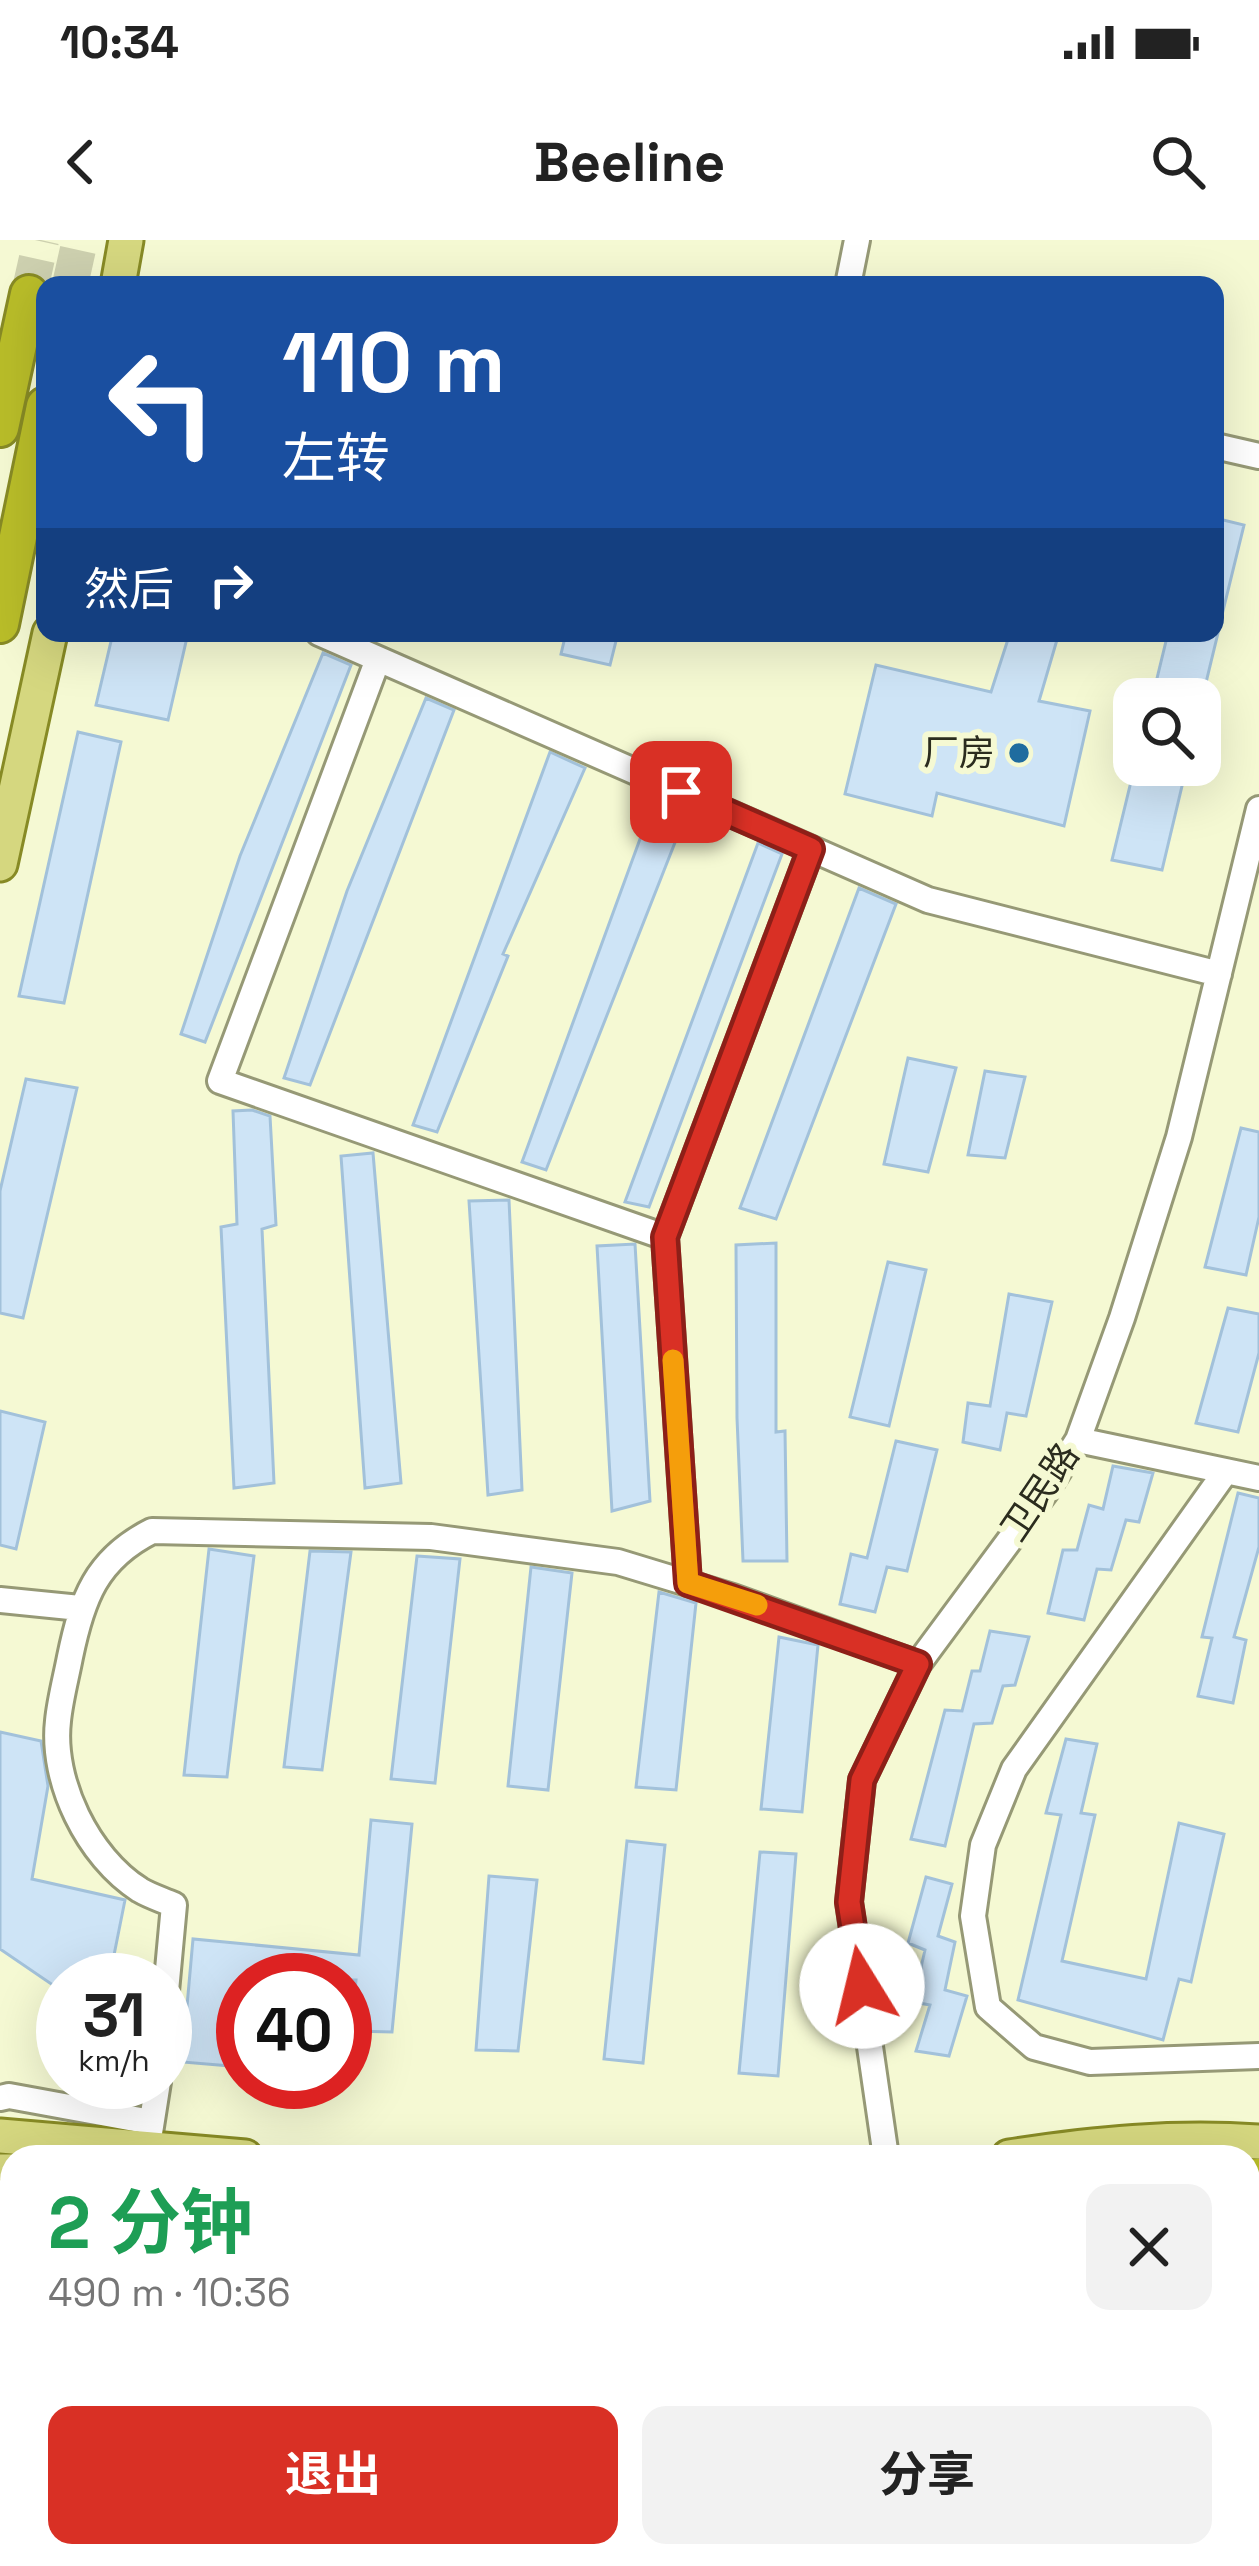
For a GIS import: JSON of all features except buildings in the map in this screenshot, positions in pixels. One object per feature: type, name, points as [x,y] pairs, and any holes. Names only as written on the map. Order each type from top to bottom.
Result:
[{"type":"highway","points":[[0,428],[29,294]]},
{"type":"highway","points":[[0,624],[36,450]]},
{"type":"main road","points":[[120,276],[126,240]]},
{"type":"main road","points":[[0,864],[48,642]]},
{"type":"main road","points":[[0,2136],[112,2145],[149,2135],[193,2145]]},
{"type":"main road","points":[[1087,2145],[1207,2138],[1259,2142]]},
{"type":"street","points":[[850,276],[857,240]]},
{"type":"street","points":[[1224,448],[1259,456]]},
{"type":"street","points":[[340,642],[928,900],[1219,974]]},
{"type":"street","points":[[378,658],[220,1081],[665,1237]]},
{"type":"street","name":"卫民路","points":[[884,2145],[849,1902],[862,1780],[918,1664],[1046,1491],[1078,1440],[1179,1137],[1259,809]]},
{"type":"street","points":[[688,1583],[665,1237],[811,849]]},
{"type":"street","points":[[1078,1440],[1259,1478]]},
{"type":"street","points":[[1226,1471],[1014,1769],[983,1845],[973,1916],[988,2007],[1034,2047],[1090,2062],[1259,2056]]},
{"type":"street","points":[[170,1953],[174,1905],[140,1890],[109,1863],[76,1813],[63,1782],[58,1723],[80,1608],[91,1585],[119,1552],[152,1531],[431,1538],[617,1562],[918,1664]]},
{"type":"street","points":[[0,1600],[80,1608]]},
{"type":"street","points":[[0,2098],[9,2096],[149,2135],[153,2109]]},
{"type":"tunnel","points":[[29,294],[41,240]]},
{"type":"tunnel","points":[[72,276],[80,240]]},
{"type":"slow traffic","points":[[673,1360],[688,1583],[757,1605]]},
{"type":"place","name":"厂房","points":[[1019,753]]},
{"type":"route","points":[[681,792],[811,849],[665,1237],[688,1583],[918,1664],[862,1780],[849,1902],[862,1986]]}]
